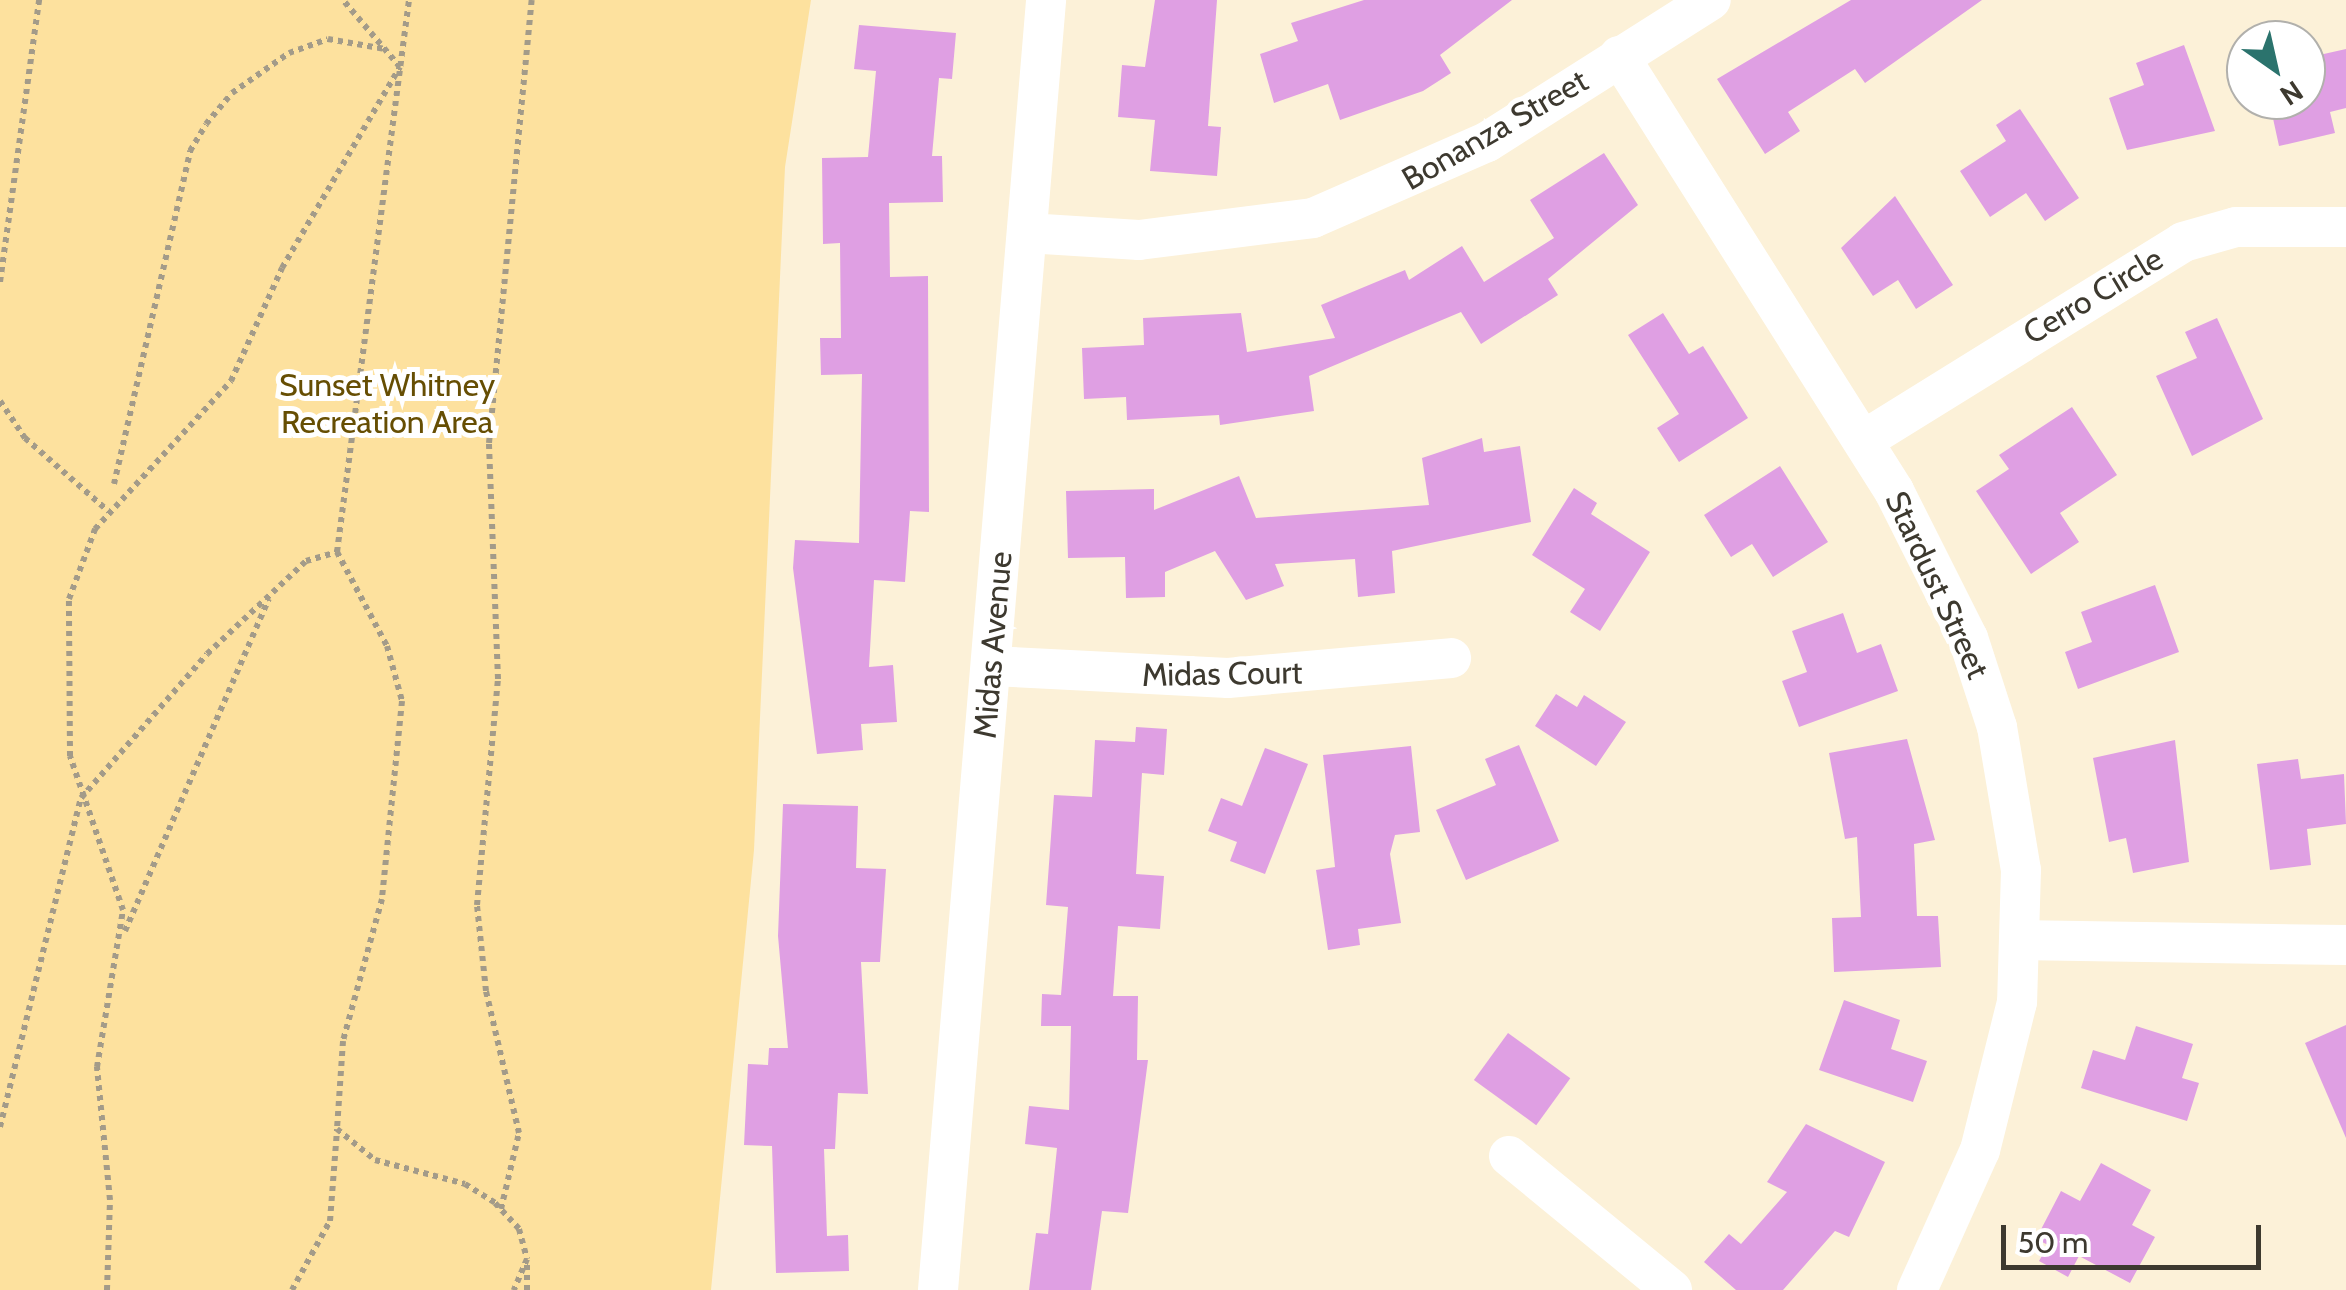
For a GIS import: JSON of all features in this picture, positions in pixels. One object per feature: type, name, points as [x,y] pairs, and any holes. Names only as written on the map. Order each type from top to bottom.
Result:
[{"type":"street","name":"Midas Avenue","points":[[938,1290],[1046,0]]},
{"type":"street","name":"Bonanza Street","points":[[1026,232],[1139,240],[1313,218],[1487,142],[1711,0]]},
{"type":"street","name":"Stardust Street","points":[[1619,56],[1864,440],[1968,638],[1998,728],[2021,870],[2020,940],[2002,1079],[1917,1290]]},
{"type":"street","name":"Cerro Circle","points":[[1864,440],[2183,242],[2236,227],[2346,227]]},
{"type":"street","name":"Midas Court","points":[[992,666],[1228,678],[1451,658]]},
{"type":"street","points":[[2020,940],[2346,945]]},
{"type":"street","points":[[1508,1156],[1672,1290]]},
{"type":"path","points":[[0,282],[39,0]]},
{"type":"path","points":[[343,0],[400,68]]},
{"type":"path","points":[[292,1290],[330,1221],[342,1041],[382,899],[402,702],[387,646],[337,552],[389,205],[409,0]]},
{"type":"path","points":[[501,1209],[518,1134],[486,991],[477,905],[498,679],[489,443],[532,0]]},
{"type":"path","points":[[114,484],[190,150],[206,124],[232,93],[289,54],[328,38],[384,49]]},
{"type":"path","points":[[123,935],[119,890],[80,798],[65,727],[64,634],[78,558],[108,511],[217,404],[282,268],[400,68]]},
{"type":"path","points":[[0,401],[25,438],[108,511]]},
{"type":"path","points":[[0,1127],[80,798],[306,561],[337,552]]},
{"type":"path","points":[[107,1290],[110,1200],[97,1067],[123,935],[272,594]]},
{"type":"path","points":[[337,1130],[375,1160],[465,1184],[501,1209],[527,1259],[528,1290]]},
{"type":"path","points":[[514,1290],[527,1259]]},
{"type":"green space","name":"Sunset Whitney Recreation Area","points":[[0,0],[811,0],[785,167],[754,850],[711,1290],[0,1290]]},
{"type":"building","points":[[1155,0],[1217,0],[1208,126],[1221,127],[1217,176],[1150,171],[1155,120],[1118,117],[1122,65],[1145,67]]},
{"type":"building","points":[[1364,0],[1512,0],[1440,55],[1451,73],[1423,91],[1340,120],[1328,84],[1274,103],[1260,54],[1298,41],[1291,23]]},
{"type":"building","points":[[1851,0],[1982,0],[1865,83],[1855,69],[1788,112],[1800,131],[1765,154],[1717,79]]},
{"type":"building","points":[[859,25],[956,33],[952,79],[939,78],[932,156],[942,156],[943,202],[889,203],[890,277],[928,276],[929,512],[910,511],[905,582],[874,580],[869,667],[893,665],[897,722],[861,724],[863,750],[817,754],[793,568],[795,540],[859,543],[862,374],[821,375],[820,338],[841,338],[840,243],[823,244],[822,158],[868,157],[876,71],[854,69]]},
{"type":"building","points":[[2184,45],[2215,131],[2127,150],[2109,98],[2144,85],[2136,63]]},
{"type":"building","points":[[2346,49],[2346,108],[2330,112],[2335,133],[2279,146],[2273,120],[2326,120],[2326,54]]},
{"type":"building","points":[[2020,109],[2079,198],[2045,221],[2026,193],[1990,217],[1960,171],[2006,141],[1996,125]]},
{"type":"building","points":[[1604,153],[1638,205],[1548,279],[1558,295],[1481,344],[1461,312],[1309,376],[1314,411],[1220,425],[1219,415],[1127,420],[1126,397],[1084,399],[1082,348],[1144,345],[1143,318],[1241,313],[1247,352],[1335,338],[1321,305],[1405,270],[1409,280],[1462,246],[1484,282],[1554,238],[1530,200]]},
{"type":"building","points":[[1895,196],[1953,285],[1916,309],[1898,280],[1873,296],[1841,248]]},
{"type":"building","points":[[1663,313],[1689,354],[1703,346],[1748,418],[1679,462],[1657,428],[1679,414],[1628,335]]},
{"type":"building","points":[[2217,318],[2263,419],[2192,456],[2156,376],[2197,358],[2185,332]]},
{"type":"building","points":[[2072,407],[2117,475],[2060,513],[2079,542],[2031,574],[1976,491],[2009,469],[1999,455]]},
{"type":"building","points":[[1482,438],[1484,452],[1520,446],[1531,522],[1392,551],[1395,593],[1358,597],[1355,559],[1275,564],[1284,586],[1246,600],[1215,551],[1165,572],[1165,597],[1126,598],[1125,557],[1068,558],[1066,491],[1154,489],[1154,510],[1239,476],[1256,518],[1429,505],[1422,458]]},
{"type":"building","points":[[1780,466],[1828,542],[1773,577],[1752,544],[1731,557],[1704,515]]},
{"type":"building","points":[[1574,488],[1597,503],[1591,514],[1650,552],[1600,631],[1570,612],[1585,589],[1532,555]]},
{"type":"building","points":[[2155,585],[2179,652],[2078,689],[2065,652],[2092,642],[2081,612]]},
{"type":"building","points":[[1843,613],[1857,653],[1881,644],[1898,691],[1799,727],[1782,681],[1807,672],[1792,631]]},
{"type":"building","points":[[1556,694],[1577,707],[1584,695],[1626,722],[1596,766],[1535,726]]},
{"type":"building","points":[[1136,727],[1167,729],[1164,775],[1142,773],[1136,874],[1164,876],[1160,929],[1118,926],[1113,996],[1138,996],[1137,1060],[1148,1060],[1128,1213],[1102,1211],[1091,1290],[1029,1290],[1036,1233],[1048,1234],[1057,1148],[1025,1144],[1029,1106],[1069,1110],[1071,1026],[1041,1026],[1042,994],[1061,995],[1068,907],[1046,905],[1054,795],[1092,797],[1095,740],[1135,742]]},
{"type":"building","points":[[1907,739],[1935,840],[1914,844],[1917,916],[1938,916],[1941,967],[1834,972],[1832,918],[1861,917],[1857,837],[1845,839],[1829,753]]},
{"type":"building","points":[[2175,740],[2189,862],[2133,873],[2126,838],[2109,842],[2093,758]]},
{"type":"building","points":[[1519,745],[1559,841],[1466,880],[1436,810],[1496,785],[1485,759]]},
{"type":"building","points":[[1411,746],[1420,832],[1395,835],[1390,854],[1401,923],[1358,929],[1360,945],[1328,950],[1316,870],[1335,867],[1323,755]]},
{"type":"building","points":[[1265,748],[1308,764],[1265,874],[1230,861],[1237,842],[1208,831],[1221,798],[1242,806]]},
{"type":"building","points":[[2298,759],[2301,779],[2344,774],[2346,824],[2307,829],[2311,865],[2270,870],[2257,764]]},
{"type":"building","points":[[783,804],[858,806],[856,868],[886,869],[880,962],[861,962],[868,1094],[838,1093],[835,1149],[824,1149],[827,1236],[848,1235],[849,1271],[776,1273],[772,1146],[744,1145],[748,1064],[768,1065],[769,1048],[788,1048],[778,936]]},
{"type":"building","points":[[1844,1000],[1900,1020],[1891,1049],[1927,1061],[1913,1102],[1819,1070]]},
{"type":"building","points":[[2346,1025],[2346,1138],[2305,1043]]},
{"type":"building","points":[[2136,1026],[2193,1044],[2182,1078],[2199,1083],[2187,1121],[2081,1088],[2093,1050],[2125,1060]]},
{"type":"building","points":[[1508,1033],[1570,1078],[1536,1125],[1474,1080]]},
{"type":"building","points":[[1806,1124],[1885,1162],[1849,1237],[1835,1231],[1783,1290],[1736,1290],[1704,1262],[1729,1234],[1741,1244],[1787,1192],[1767,1182]]},
{"type":"building","points":[[2101,1163],[2151,1190],[2132,1225],[2155,1237],[2130,1283],[2079,1256],[2068,1277],[2039,1261],[2048,1245],[2036,1239],[2061,1191],[2080,1201]]}]
